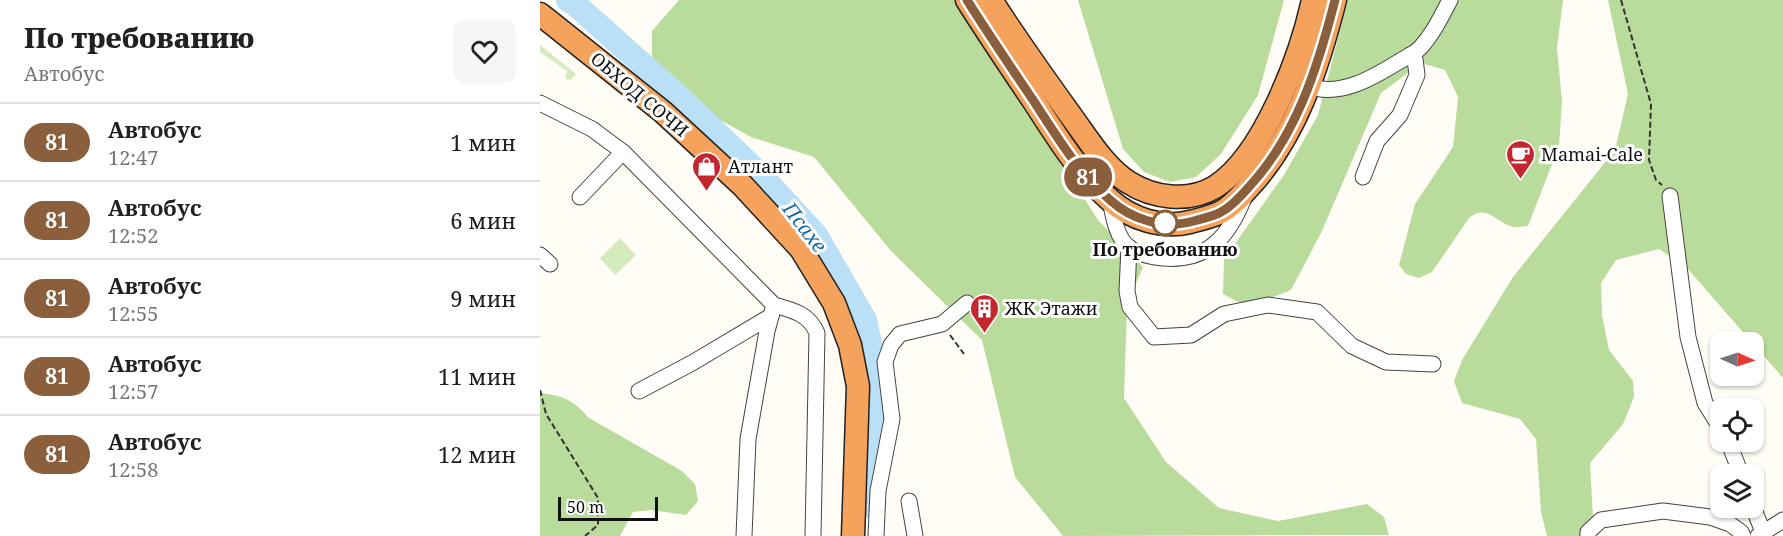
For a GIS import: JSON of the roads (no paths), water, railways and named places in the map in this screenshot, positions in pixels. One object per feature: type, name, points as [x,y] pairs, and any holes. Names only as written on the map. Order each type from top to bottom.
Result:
[{"type":"highway","points":[[967,0],[1065,149],[1090,180],[1110,200],[1130,215],[1153,222],[1180,224],[1222,212],[1247,189],[1272,159],[1293,125],[1327,30],[1335,0]]},
{"type":"highway","points":[[991,0],[1022,49],[1091,143],[1113,169],[1126,181],[1145,191],[1167,196],[1189,196],[1215,187],[1239,167],[1251,151],[1274,112],[1291,69],[1312,0]]},
{"type":"highway","name":"ОБХОД СОЧИ","points":[[540,14],[663,112],[743,186],[801,249],[834,303],[850,345],[858,386],[853,536]]},
{"type":"street","points":[[1308,86],[1317,89],[1349,87],[1382,72],[1418,50],[1430,36],[1450,0]]},
{"type":"street","points":[[1363,177],[1377,141],[1400,115],[1417,75],[1415,59],[1410,55]]},
{"type":"street","points":[[540,103],[592,129],[623,152],[773,310]]},
{"type":"street","points":[[580,196],[623,152]]},
{"type":"street","points":[[1110,200],[1120,234],[1129,247],[1143,254],[1170,258],[1190,256],[1213,247],[1226,233],[1238,213],[1247,189]]},
{"type":"street","points":[[1670,196],[1688,337],[1705,403],[1710,411]]},
{"type":"street","points":[[1129,247],[1127,291],[1130,307],[1154,337],[1191,335],[1224,314],[1268,305],[1317,312],[1352,346],[1386,362],[1433,364]]},
{"type":"street","points":[[876,536],[878,491],[892,419],[885,362],[891,345],[900,334],[942,324],[967,303]]},
{"type":"street","points":[[744,536],[748,439],[767,331],[773,310]]},
{"type":"street","points":[[639,391],[692,363],[773,310],[799,313],[813,323],[817,333],[813,536]]},
{"type":"street","points":[[909,501],[915,536]]},
{"type":"street","points":[[1588,536],[1588,532],[1601,520],[1663,511],[1710,517],[1730,524],[1743,536]]},
{"type":"street","points":[[1756,518],[1761,534],[1783,520]]},
{"type":"waterway","name":"Псахе","points":[[568,0],[679,97],[761,175],[816,235],[865,320],[874,363],[876,437],[871,507]]},
{"type":"place","name":"Mamai-Cale","points":[[1520,180]]},
{"type":"place","name":"Атлант","points":[[707,192]]},
{"type":"place","name":"По требованию","points":[[1165,223]]},
{"type":"place","name":"ЖК Этажи","points":[[984,334]]}]
